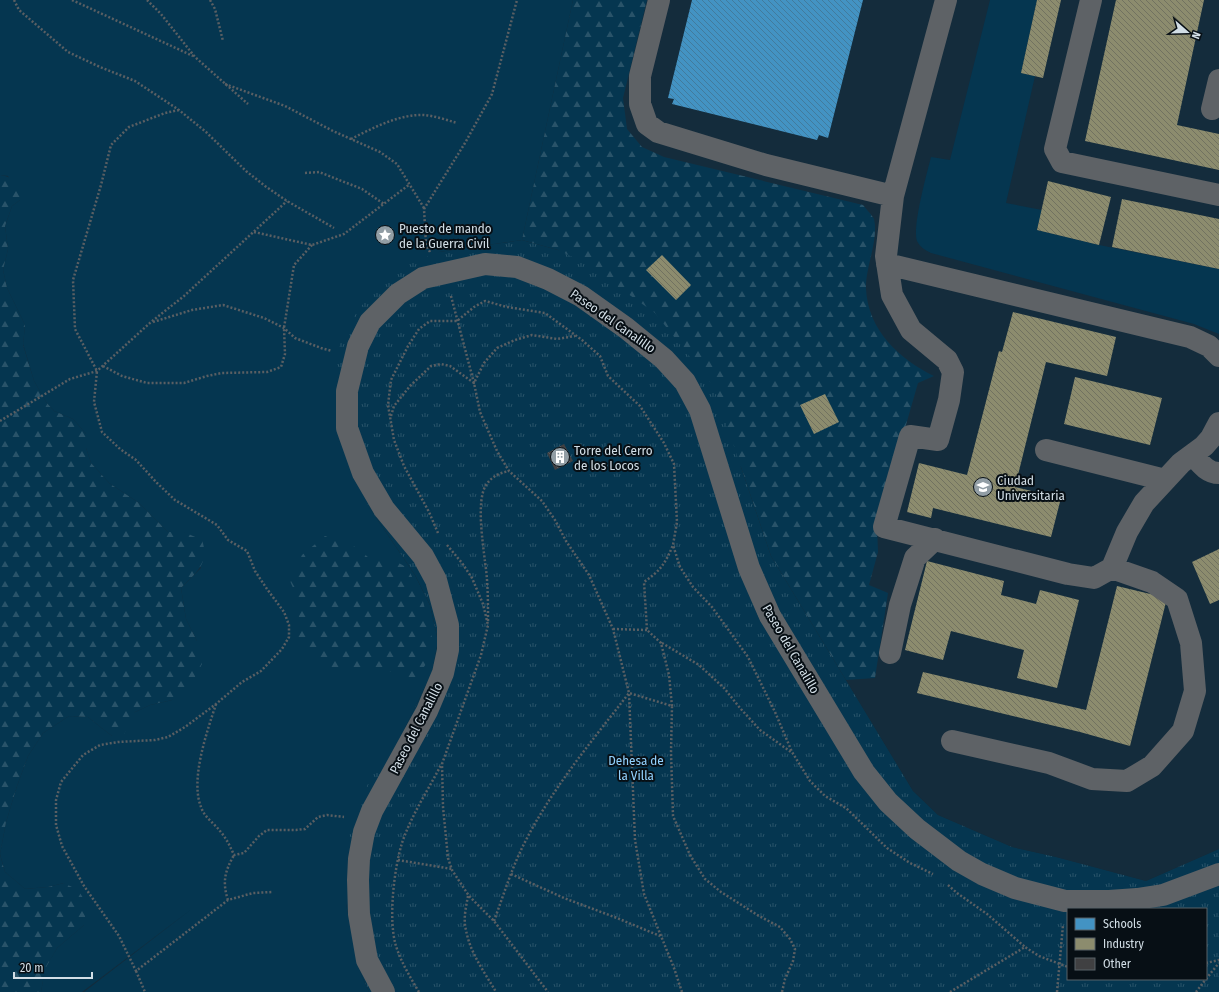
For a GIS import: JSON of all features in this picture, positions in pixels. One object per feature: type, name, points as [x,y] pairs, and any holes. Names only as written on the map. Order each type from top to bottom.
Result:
[{"type":"street","points":[[659,0],[640,76],[640,104],[647,124],[658,132],[766,165],[892,196]]},
{"type":"street","points":[[946,0],[892,196],[886,256],[892,295],[911,330],[947,360],[953,372],[949,400],[938,440],[910,436],[884,527],[1068,574],[1094,578],[1112,568],[1127,532],[1144,503],[1181,463],[1204,446],[1211,438],[1219,423]]},
{"type":"street","points":[[1091,0],[1054,149],[1062,162],[1219,195]]},
{"type":"street","points":[[1212,109],[1219,80]]},
{"type":"street","name":"Paseo del Canalillo","points":[[384,992],[367,960],[359,914],[359,859],[364,832],[372,811],[428,711],[441,680],[448,650],[448,625],[436,580],[423,556],[384,509],[363,473],[347,428],[347,391],[358,346],[370,322],[398,294],[423,278],[444,272],[485,264],[517,267],[548,279],[581,296],[626,328],[664,359],[685,382],[700,410],[749,568],[770,616],[864,772],[888,802],[917,829],[959,861],[982,874],[1015,888],[1065,901],[1109,901],[1137,899],[1163,894],[1219,874]]},
{"type":"street","points":[[887,264],[1190,337],[1209,346],[1219,356]]},
{"type":"street","points":[[1046,450],[1164,480]]},
{"type":"street","points":[[1193,455],[1207,470],[1219,473]]},
{"type":"street","points":[[890,653],[900,605],[915,558],[935,539]]},
{"type":"street","points":[[952,741],[1049,763],[1092,779],[1127,781],[1152,766],[1183,731],[1195,691],[1191,643],[1177,598],[1152,582],[1112,568]]},
{"type":"path","points":[[14,0],[19,10],[68,52],[100,67],[136,81],[179,110],[206,132],[246,171],[287,202],[334,228]]},
{"type":"path","points":[[72,0],[196,57]]},
{"type":"path","points":[[148,0],[196,57],[248,104]]},
{"type":"path","points":[[210,0],[215,9],[223,41]]},
{"type":"path","points":[[424,209],[492,94],[517,0]]},
{"type":"path","points":[[225,84],[285,106],[380,152],[397,164],[424,209],[426,245],[444,272],[458,321],[480,412],[497,451],[509,471],[542,501],[555,520],[566,541],[589,575],[613,629],[629,693],[635,840],[644,894],[674,968],[682,992]]},
{"type":"path","points":[[145,992],[119,936],[84,886],[62,846],[56,825],[56,800],[61,782],[83,755],[100,745],[168,738],[216,704],[242,682],[261,672],[282,650],[289,636],[289,625],[284,612],[255,571],[247,551],[228,540],[217,525],[175,500],[136,460],[120,449],[102,432],[94,402],[97,371],[75,328],[73,280],[111,146],[130,127],[165,113],[179,110]]},
{"type":"path","points":[[351,139],[372,128],[397,119],[424,115],[457,122]]},
{"type":"path","points":[[306,173],[319,172],[362,189],[384,204]]},
{"type":"path","points":[[103,366],[122,376],[148,383],[184,383],[222,373],[267,372],[281,367],[285,354],[284,328],[294,266],[312,245],[344,234],[410,184]]},
{"type":"path","points":[[0,421],[70,379],[97,371],[151,322],[184,296],[287,202]]},
{"type":"path","points":[[254,232],[312,245]]},
{"type":"path","points":[[458,321],[474,307],[485,301],[507,307],[546,313],[600,356],[608,376],[640,406],[664,444],[674,464],[677,522],[673,545],[664,564],[654,575],[644,582],[647,630]]},
{"type":"path","points":[[151,322],[192,310],[223,305],[264,318],[284,328],[295,338],[301,341],[355,357]]},
{"type":"path","points":[[474,384],[484,363],[497,348],[515,340],[532,335],[557,340],[576,336]]},
{"type":"path","points":[[390,418],[394,406],[410,386],[431,366],[441,364],[450,366],[474,384]]},
{"type":"path","points":[[488,625],[488,590],[486,562],[482,540],[483,496],[485,486],[492,478],[500,473],[509,471]]},
{"type":"path","points":[[673,545],[680,567],[693,587],[712,607],[748,657],[775,712],[792,752],[810,781],[825,796],[846,808],[887,848],[910,863],[934,874]]},
{"type":"path","points":[[613,629],[647,630],[661,643],[699,665],[724,688],[760,730],[792,752]]},
{"type":"path","points":[[661,643],[669,675],[672,706],[671,753],[673,816],[690,855],[705,879],[720,892],[780,928],[790,939],[795,949],[793,961],[785,979],[782,992]]},
{"type":"path","points":[[629,693],[672,706]]},
{"type":"path","points":[[494,921],[524,843],[540,814],[564,776],[629,693]]},
{"type":"path","points":[[216,704],[200,755],[198,792],[201,807],[208,818],[220,830],[234,855]]},
{"type":"path","points":[[419,992],[406,969],[396,945],[392,915],[393,891],[402,843],[415,812],[442,764]]},
{"type":"path","points":[[228,900],[225,890],[225,877],[228,865],[234,855],[244,853],[259,836],[267,830],[296,830],[305,828],[318,817],[327,815],[341,816],[367,823]]},
{"type":"path","points":[[398,860],[452,870]]},
{"type":"path","points":[[511,874],[564,898],[661,936]]},
{"type":"path","points":[[946,883],[957,893],[987,914],[1025,948],[1039,956],[1067,967]]},
{"type":"path","points":[[136,971],[228,900],[253,893],[272,892]]},
{"type":"path","points":[[468,896],[465,910],[465,930],[475,956],[496,992]]},
{"type":"path","points":[[1057,992],[1065,901]]},
{"type":"path","points":[[950,992],[1025,948]]},
{"type":"path","points":[[1207,964],[1219,960]]},
{"type":"path","points":[[1207,978],[1219,963]]},
{"type":"path","points":[[1196,992],[1205,980]]},
{"type":"shaded area","name":"Ciudad Universitaria","points":[[0,0],[1219,0],[1219,849],[1146,881],[1012,847],[938,815],[913,791],[771,556],[714,387],[655,313],[583,262],[558,250],[522,240],[439,252],[346,459],[438,641],[346,904],[361,974],[369,992],[0,992]]},
{"type":"green space","points":[[0,0],[573,0],[522,240],[439,252],[369,507],[415,575],[430,605],[438,641],[432,673],[401,736],[346,904],[361,974],[369,992],[84,992],[193,908],[82,992],[41,992],[45,968],[57,948],[84,925],[64,883],[48,887],[25,889],[5,872],[0,854],[6,822],[28,756],[43,733],[69,716],[88,717],[112,736],[135,712],[150,705],[172,700],[197,641],[186,619],[181,588],[201,568],[184,532],[168,532],[139,503],[109,483],[91,463],[86,448],[86,434],[73,419],[54,411],[46,402],[34,381],[23,344],[25,325],[7,288],[3,270],[8,249],[5,226],[12,206],[20,200],[8,176],[0,175]]},
{"type":"green space","points":[[573,0],[647,0],[623,98],[627,129],[642,147],[664,157],[863,205],[874,219],[875,236],[866,281],[868,304],[873,318],[879,330],[898,352],[921,369],[934,376],[918,383],[877,526],[878,552],[869,585],[888,593],[875,678],[846,680],[771,556],[741,467],[558,250],[522,240]]},
{"type":"green space","points":[[990,0],[1037,0],[1021,73],[1035,76],[1006,203],[1042,210],[1037,230],[1099,245],[1219,269],[1219,334],[1194,324],[931,253],[918,243],[916,234],[918,212],[931,157],[950,160]]},
{"type":"green space","points":[[0,175],[13,180],[23,190],[20,200],[12,206],[5,226],[8,249],[3,270],[7,288],[25,325],[23,345],[34,381],[46,402],[54,411],[73,419],[86,434],[86,448],[91,463],[109,483],[139,503],[168,532],[184,532],[202,540],[204,555],[203,562],[200,567],[181,588],[186,619],[197,641],[202,664],[194,679],[172,700],[150,705],[135,712],[124,734],[112,736],[88,717],[69,716],[43,733],[28,756],[17,786],[6,822],[0,854]]},
{"type":"green space","name":"Dehesa de la Villa","points":[[522,240],[558,250],[583,262],[655,313],[714,387],[771,556],[913,791],[938,815],[1012,847],[1146,881],[1219,849],[1219,992],[369,992],[361,974],[346,904],[347,842],[370,778],[401,736],[432,673],[438,641],[430,605],[415,575],[369,507],[346,459],[333,404],[334,365],[341,341],[359,308],[381,287],[409,264],[439,252]]},
{"type":"green space","points":[[325,536],[358,548],[370,559],[395,561],[408,568],[423,601],[432,638],[428,661],[415,680],[402,679],[383,667],[330,667],[308,650],[297,638],[299,623],[298,599],[290,581],[302,555]]},
{"type":"green space","points":[[0,855],[5,872],[25,889],[48,887],[64,883],[78,890],[87,904],[84,925],[57,948],[45,969],[41,992],[0,992]]},
{"type":"building: Schools","points":[[692,0],[863,0],[828,138],[819,135],[817,140],[672,104],[674,99],[668,98]]},
{"type":"building: Industry","points":[[1037,0],[1061,0],[1043,78],[1021,73]]},
{"type":"building: Industry","points":[[1116,0],[1204,0],[1177,125],[1219,134],[1219,170],[1085,141]]},
{"type":"building: Industry","points":[[1048,181],[1111,197],[1099,245],[1037,230]]},
{"type":"building: Industry","points":[[1122,199],[1219,219],[1219,269],[1112,247]]},
{"type":"building: Industry","points":[[662,255],[691,285],[676,300],[646,270]]},
{"type":"building: Industry","points":[[1013,312],[1116,337],[1107,376],[1046,362],[1015,487],[1061,498],[1051,537],[933,508],[931,518],[907,512],[919,463],[967,475],[999,351],[1002,352]]},
{"type":"building: Industry","points":[[1075,377],[1162,398],[1150,445],[1064,424]]},
{"type":"building: Industry","points":[[825,394],[839,422],[814,434],[800,405]]},
{"type":"building: Industry","points":[[1219,549],[1219,600],[1210,604],[1192,562]]},
{"type":"building: Industry","points":[[927,561],[1004,581],[1001,595],[1036,604],[1040,590],[1079,600],[1057,688],[1017,678],[1024,650],[951,631],[943,660],[905,650]]},
{"type":"building: Industry","points":[[1117,586],[1167,598],[1130,746],[1080,732],[917,693],[923,672],[1086,710]]},
{"type":"building: Other","name":"Torre del Cerro de los Locos","points":[[564,444],[573,461],[555,470],[547,453]]},
{"type":"place","name":"Puesto de mando de la Guerra Civil","points":[[385,235]]},
{"type":"place","name":"Torre del Cerro de los Locos","points":[[560,457]]},
{"type":"place","name":"Ciudad Universitaria","points":[[983,487]]}]
